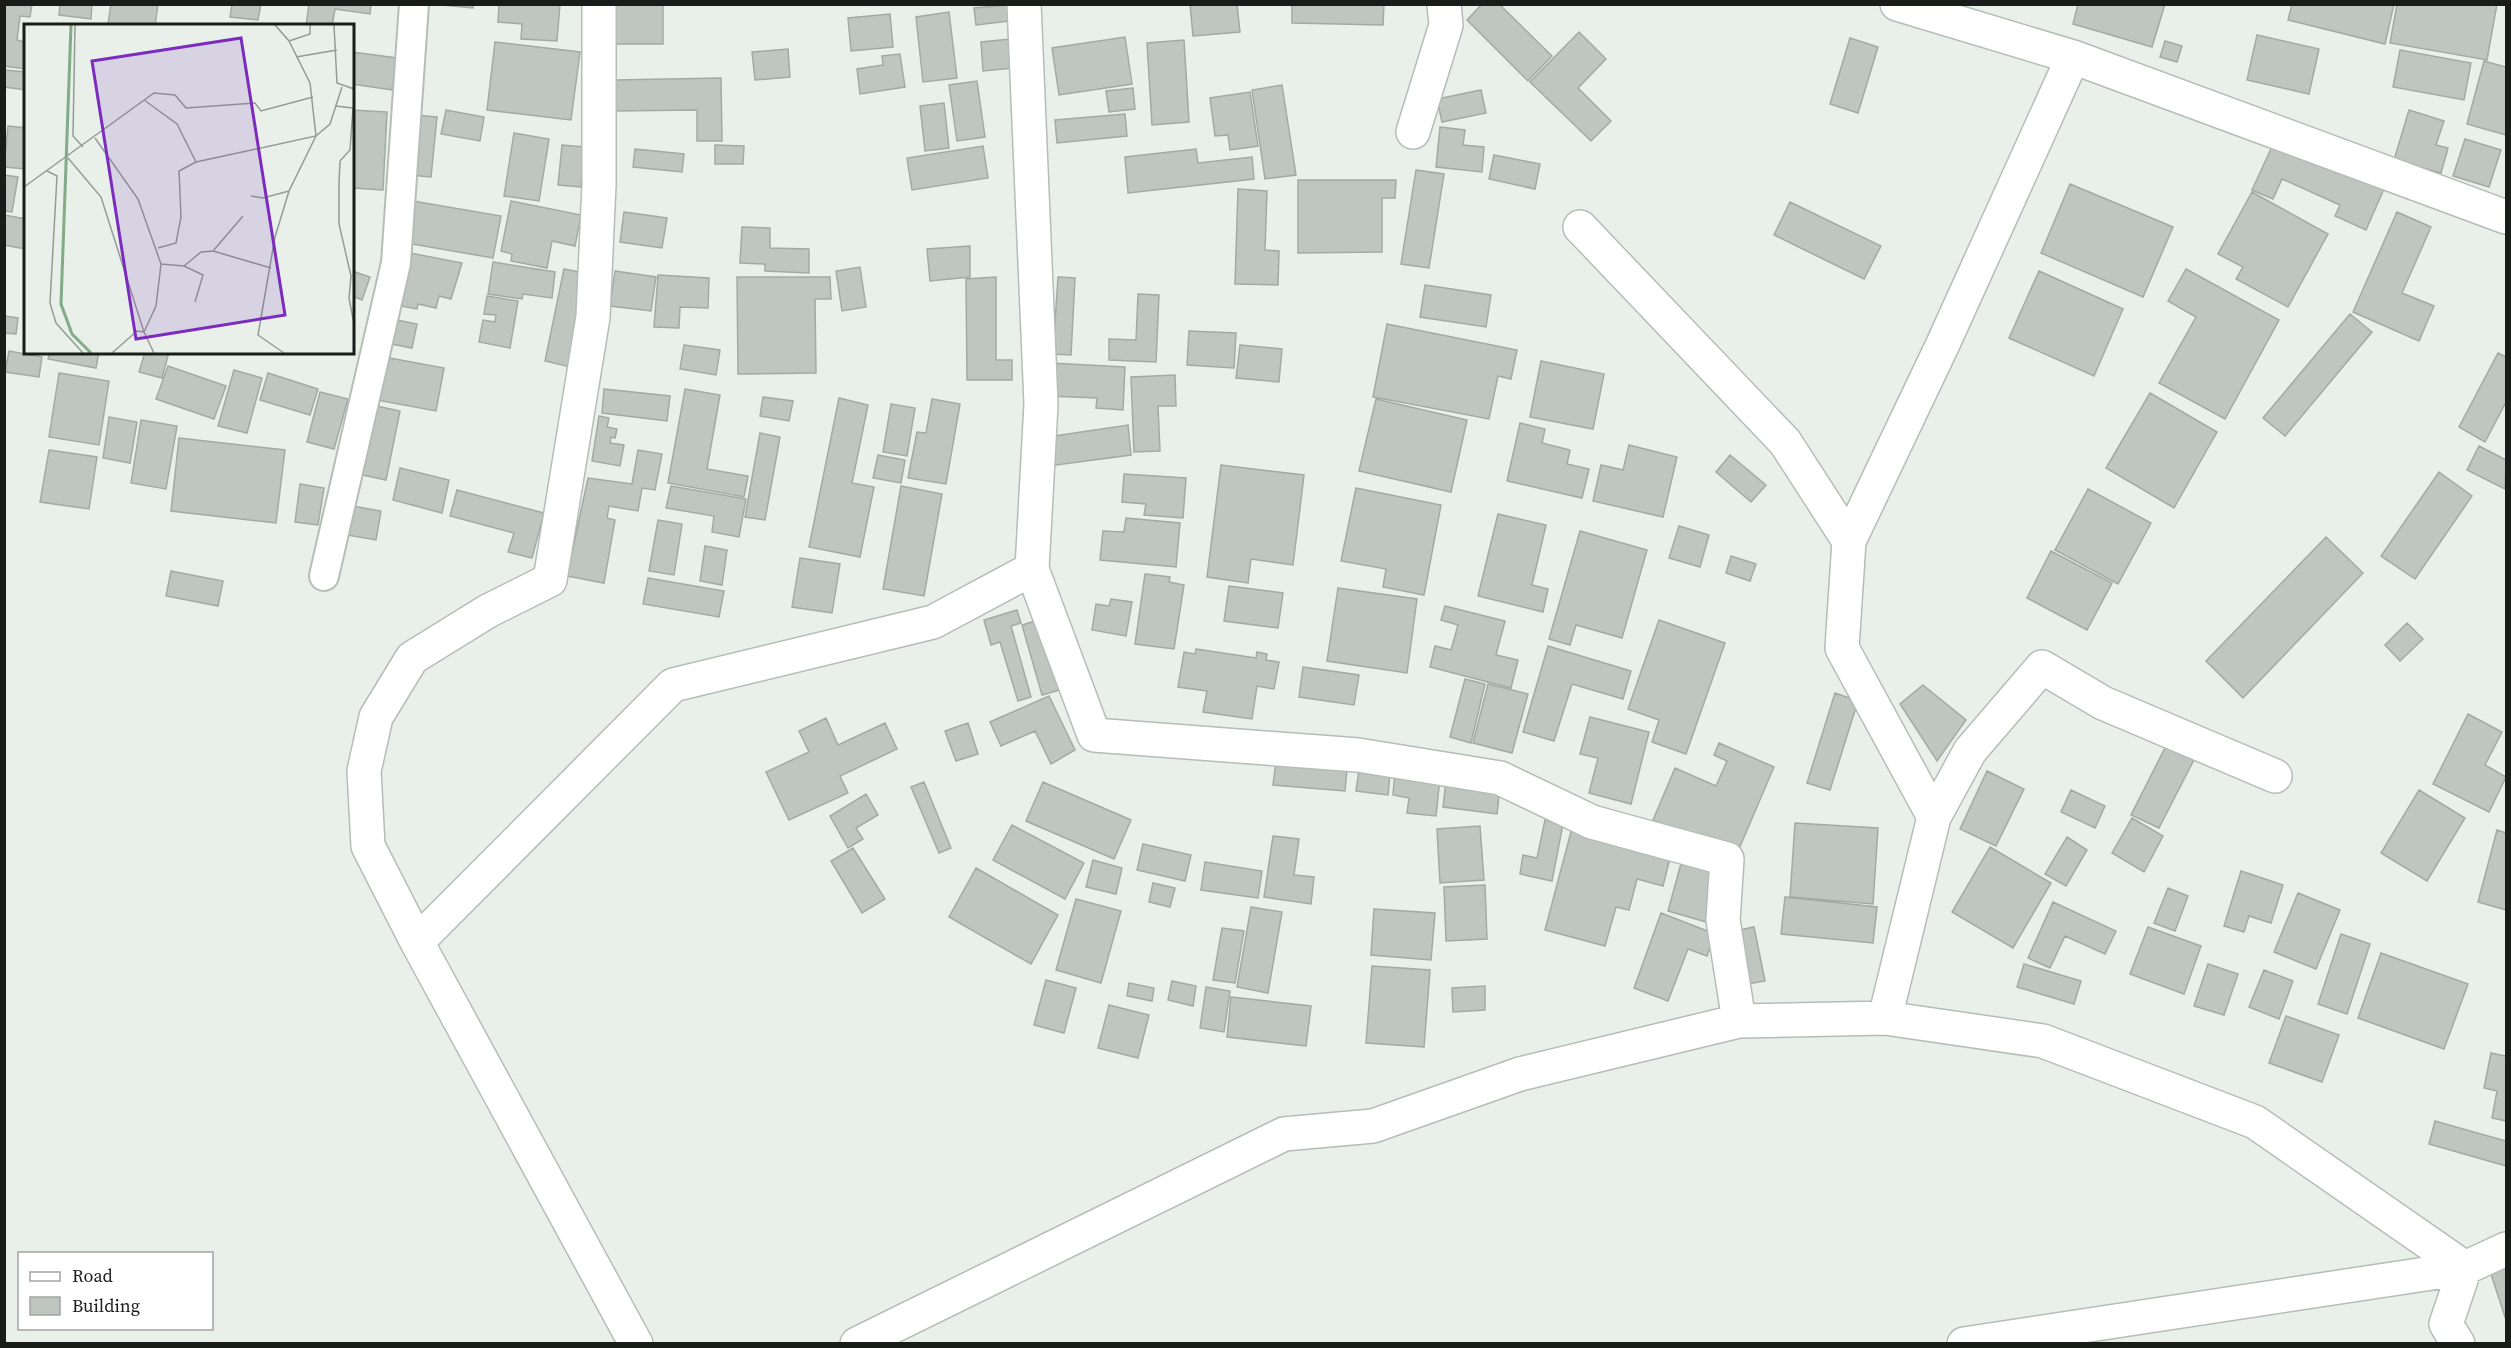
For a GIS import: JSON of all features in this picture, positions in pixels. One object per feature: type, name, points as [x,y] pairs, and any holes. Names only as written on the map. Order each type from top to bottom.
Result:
[{"type":"street","points":[[324,576],[396,263],[414,4]]},
{"type":"street","points":[[599,4],[599,185],[593,317],[550,580],[488,611],[412,658],[376,717],[364,771],[368,846],[417,942],[636,1344]]},
{"type":"street","points":[[1024,4],[1041,404],[1032,569],[1094,735],[1358,755],[1500,778],[1592,822],[1727,859],[1723,920],[1739,1021]]},
{"type":"street","points":[[1413,132],[1446,25],[1444,4]]},
{"type":"street","points":[[1897,4],[2073,57],[2506,217]]},
{"type":"street","points":[[1934,817],[1842,648],[1850,541],[1942,346],[2073,57]]},
{"type":"street","points":[[1580,227],[1785,442],[1850,541]]},
{"type":"street","points":[[417,942],[673,685],[933,622],[1032,569]]},
{"type":"street","points":[[1885,1018],[1934,817],[1970,751],[2042,667],[2103,703],[2275,776]]},
{"type":"street","points":[[857,1344],[1284,1134],[1373,1126],[1520,1074],[1739,1021],[1885,1018],[2043,1041],[2255,1122],[2465,1268]]},
{"type":"street","points":[[1964,1344],[2465,1268],[2506,1249]]},
{"type":"street","points":[[2458,1344],[2446,1324],[2465,1268]]},
{"type":"building","points":[[4,4],[32,4],[30,17],[20,16],[17,40],[24,42],[24,69],[4,66]]},
{"type":"building","points":[[60,4],[92,4],[91,19],[59,15]]},
{"type":"building","points":[[111,4],[158,4],[155,24],[108,24]]},
{"type":"building","points":[[232,4],[261,4],[258,20],[230,17]]},
{"type":"building","points":[[309,4],[371,4],[370,14],[335,9],[332,24],[306,24]]},
{"type":"building","points":[[431,4],[473,4],[473,8]]},
{"type":"building","points":[[499,4],[560,4],[557,41],[521,39],[522,24],[498,22]]},
{"type":"building","points":[[616,4],[663,4],[663,44],[615,44]]},
{"type":"building","points":[[1190,4],[1237,4],[1240,32],[1193,36]]},
{"type":"building","points":[[1292,4],[1384,4],[1383,25],[1292,23]]},
{"type":"building","points":[[1482,4],[1499,4],[1552,56],[1528,81],[1467,20]]},
{"type":"building","points":[[2078,4],[2165,4],[2152,47],[2073,24]]},
{"type":"building","points":[[2292,4],[2394,4],[2385,44],[2288,20]]},
{"type":"building","points":[[2397,4],[2497,4],[2487,60],[2390,43]]},
{"type":"building","points":[[1007,5],[1009,21],[976,25],[974,8]]},
{"type":"building","points":[[949,12],[957,78],[923,82],[916,17]]},
{"type":"building","points":[[890,14],[893,47],[851,51],[848,18]]},
{"type":"building","points":[[1579,32],[1606,59],[1578,88],[1611,121],[1591,141],[1530,82]]},
{"type":"building","points":[[2257,35],[2319,49],[2309,94],[2247,80]]},
{"type":"building","points":[[1125,37],[1132,84],[1059,95],[1052,48]]},
{"type":"building","points":[[1850,38],[1878,47],[1858,113],[1830,104]]},
{"type":"building","points":[[1010,39],[1014,68],[983,71],[981,42]]},
{"type":"building","points":[[1184,40],[1189,122],[1152,125],[1147,43]]},
{"type":"building","points":[[2165,41],[2182,46],[2177,62],[2160,57]]},
{"type":"building","points":[[495,42],[580,52],[571,120],[487,110]]},
{"type":"building","points":[[788,49],[790,77],[755,80],[752,52]]},
{"type":"building","points":[[2400,50],[2471,63],[2464,100],[2393,87]]},
{"type":"building","points":[[354,52],[397,58],[392,90],[354,84]]},
{"type":"building","points":[[900,54],[905,87],[860,94],[857,69],[883,65],[882,56]]},
{"type":"building","points":[[2484,61],[2506,67],[2506,135],[2467,124]]},
{"type":"building","points":[[4,70],[24,72],[24,90],[4,87]]},
{"type":"building","points":[[721,78],[722,141],[697,141],[697,110],[615,111],[614,80]]},
{"type":"building","points":[[977,81],[985,137],[957,141],[949,85]]},
{"type":"building","points":[[1282,85],[1296,175],[1265,179],[1252,90]]},
{"type":"building","points":[[1133,88],[1135,109],[1109,112],[1106,91]]},
{"type":"building","points":[[1481,90],[1486,113],[1442,122],[1437,99]]},
{"type":"building","points":[[1250,92],[1258,146],[1230,150],[1228,135],[1215,136],[1210,98]]},
{"type":"building","points":[[944,103],[949,148],[925,151],[920,106]]},
{"type":"building","points":[[354,110],[387,112],[383,190],[354,188]]},
{"type":"building","points":[[446,110],[484,117],[480,141],[441,134]]},
{"type":"building","points":[[2409,110],[2444,121],[2436,145],[2448,148],[2441,173],[2394,160]]},
{"type":"building","points":[[1125,114],[1127,136],[1057,143],[1055,120]]},
{"type":"building","points":[[414,115],[437,117],[431,177],[409,175]]},
{"type":"building","points":[[8,126],[24,128],[24,169],[4,167]]},
{"type":"building","points":[[1440,127],[1465,130],[1463,145],[1484,147],[1482,172],[1436,167]]},
{"type":"building","points":[[514,133],[549,139],[539,201],[504,196]]},
{"type":"building","points":[[2465,139],[2501,150],[2489,187],[2453,176]]},
{"type":"building","points":[[2275,140],[2384,189],[2366,230],[2335,216],[2340,205],[2282,179],[2273,199],[2252,190]]},
{"type":"building","points":[[562,145],[584,147],[581,187],[558,185]]},
{"type":"building","points":[[715,145],[744,146],[743,164],[715,164]]},
{"type":"building","points":[[983,146],[988,178],[912,190],[907,158]]},
{"type":"building","points":[[635,149],[684,154],[682,172],[633,167]]},
{"type":"building","points":[[1196,149],[1198,163],[1252,157],[1254,179],[1128,193],[1125,157]]},
{"type":"building","points":[[1494,155],[1540,164],[1535,189],[1489,179]]},
{"type":"building","points":[[1416,170],[1444,174],[1429,268],[1401,264]]},
{"type":"building","points":[[4,175],[18,177],[12,212],[4,211]]},
{"type":"building","points":[[1298,180],[1396,180],[1395,198],[1382,198],[1382,252],[1298,253]]},
{"type":"building","points":[[2070,184],[2173,227],[2143,297],[2041,253]]},
{"type":"building","points":[[1238,189],[1267,191],[1265,250],[1279,251],[1278,285],[1235,284]]},
{"type":"building","points":[[2252,192],[2328,234],[2288,307],[2236,279],[2243,267],[2218,254]]},
{"type":"building","points":[[413,201],[501,216],[493,258],[406,243]]},
{"type":"building","points":[[511,201],[581,215],[575,246],[552,241],[547,268],[511,261],[512,254],[501,251]]},
{"type":"building","points":[[1790,202],[1881,246],[1864,279],[1774,235]]},
{"type":"building","points":[[624,212],[667,218],[662,248],[620,242]]},
{"type":"building","points":[[2397,212],[2431,227],[2402,293],[2434,306],[2419,341],[2353,312]]},
{"type":"building","points":[[4,215],[24,219],[24,249],[4,245]]},
{"type":"building","points":[[742,227],[770,228],[770,248],[809,249],[809,273],[765,271],[765,264],[740,263]]},
{"type":"building","points":[[970,246],[970,277],[930,281],[927,249]]},
{"type":"building","points":[[405,252],[462,263],[451,299],[439,296],[436,308],[418,304],[417,309],[395,305]]},
{"type":"building","points":[[493,262],[555,272],[552,298],[523,294],[522,299],[488,294]]},
{"type":"building","points":[[860,267],[866,307],[842,311],[836,271]]},
{"type":"building","points":[[564,269],[590,274],[571,367],[545,361]]},
{"type":"building","points":[[2186,269],[2279,320],[2225,419],[2159,383],[2196,317],[2168,301]]},
{"type":"building","points":[[615,271],[656,277],[651,311],[610,306]]},
{"type":"building","points":[[2039,271],[2123,309],[2094,376],[2009,338]]},
{"type":"building","points":[[354,272],[370,277],[362,300],[354,297]]},
{"type":"building","points":[[658,275],[709,278],[708,308],[680,307],[679,328],[654,327]]},
{"type":"building","points":[[737,277],[830,277],[831,299],[815,299],[816,373],[738,374]]},
{"type":"building","points":[[996,277],[996,360],[1012,360],[1012,380],[967,380],[966,279]]},
{"type":"building","points":[[1058,277],[1075,278],[1071,355],[1053,354]]},
{"type":"building","points":[[1425,285],[1491,295],[1486,327],[1420,317]]},
{"type":"building","points":[[1138,294],[1159,295],[1156,362],[1109,360],[1109,339],[1136,340]]},
{"type":"building","points":[[487,296],[518,301],[510,348],[479,342],[483,320],[495,322],[496,315],[484,314]]},
{"type":"building","points":[[2350,314],[2372,332],[2285,436],[2263,418]]},
{"type":"building","points":[[4,316],[18,318],[16,334],[4,333]]},
{"type":"building","points":[[392,319],[417,324],[412,348],[386,343]]},
{"type":"building","points":[[1387,324],[1517,350],[1511,379],[1498,376],[1489,419],[1373,397]]},
{"type":"building","points":[[1189,331],[1236,333],[1234,368],[1187,365]]},
{"type":"building","points":[[684,345],[720,350],[716,375],[680,369]]},
{"type":"building","points":[[1240,345],[1282,349],[1279,382],[1236,378]]},
{"type":"building","points":[[9,351],[42,357],[39,377],[5,372]]},
{"type":"building","points":[[2498,353],[2506,357],[2506,402],[2485,442],[2459,427]]},
{"type":"building","points":[[49,354],[99,354],[96,368],[48,359]]},
{"type":"building","points":[[144,354],[168,354],[162,378],[139,372]]},
{"type":"building","points":[[379,356],[444,368],[436,411],[371,399]]},
{"type":"building","points":[[1541,361],[1604,374],[1593,429],[1530,417]]},
{"type":"building","points":[[1050,363],[1125,367],[1123,410],[1096,408],[1097,398],[1048,396]]},
{"type":"building","points":[[168,366],[226,386],[214,419],[156,399]]},
{"type":"building","points":[[234,370],[262,378],[247,433],[218,426]]},
{"type":"building","points":[[59,373],[109,381],[99,445],[49,437]]},
{"type":"building","points":[[268,373],[318,389],[310,415],[260,400]]},
{"type":"building","points":[[1175,375],[1176,406],[1158,406],[1160,451],[1134,452],[1131,377]]},
{"type":"building","points":[[604,389],[670,396],[667,421],[602,413]]},
{"type":"building","points":[[685,389],[720,395],[707,469],[748,476],[744,497],[668,483]]},
{"type":"building","points":[[320,392],[348,399],[334,449],[307,442]]},
{"type":"building","points":[[2150,393],[2217,432],[2174,508],[2106,468]]},
{"type":"building","points":[[763,397],[793,401],[789,421],[760,416]]},
{"type":"building","points":[[839,398],[868,405],[852,483],[874,487],[860,557],[809,547]]},
{"type":"building","points":[[932,399],[960,404],[946,484],[908,478],[917,432],[926,433]]},
{"type":"building","points":[[1376,399],[1467,420],[1451,492],[1359,471]]},
{"type":"building","points":[[367,404],[400,411],[386,480],[353,473]]},
{"type":"building","points":[[891,404],[915,408],[907,456],[883,452]]},
{"type":"building","points":[[599,416],[609,418],[607,427],[617,429],[615,438],[611,437],[610,443],[624,445],[620,466],[592,461]]},
{"type":"building","points":[[109,417],[137,422],[130,463],[103,458]]},
{"type":"building","points":[[141,420],[177,426],[166,489],[131,483]]},
{"type":"building","points":[[1520,423],[1545,429],[1542,443],[1570,450],[1567,464],[1589,469],[1582,498],[1507,481]]},
{"type":"building","points":[[1128,425],[1131,455],[1041,467],[1041,438]]},
{"type":"building","points":[[760,433],[780,437],[765,520],[745,517]]},
{"type":"building","points":[[179,438],[285,450],[276,523],[171,511]]},
{"type":"building","points":[[1629,445],[1677,457],[1663,517],[1593,501],[1601,465],[1623,470]]},
{"type":"building","points":[[2479,446],[2506,460],[2505,489],[2467,470]]},
{"type":"building","points":[[49,450],[97,457],[89,509],[40,502]]},
{"type":"building","points":[[638,450],[662,454],[655,490],[642,488],[638,511],[609,506],[607,518],[615,520],[604,583],[567,576],[588,478],[632,484]]},
{"type":"building","points":[[878,455],[905,460],[901,483],[873,478]]},
{"type":"building","points":[[1730,455],[1766,485],[1751,502],[1716,472]]},
{"type":"building","points":[[1221,465],[1304,475],[1293,565],[1251,559],[1248,583],[1207,577]]},
{"type":"building","points":[[400,468],[449,480],[442,513],[393,500]]},
{"type":"building","points":[[2439,472],[2472,496],[2415,579],[2381,556]]},
{"type":"building","points":[[1124,474],[1186,478],[1183,518],[1144,515],[1146,504],[1122,502]]},
{"type":"building","points":[[300,484],[324,488],[318,525],[295,522]]},
{"type":"building","points":[[671,486],[746,499],[739,537],[712,532],[714,516],[666,508]]},
{"type":"building","points":[[901,486],[942,494],[924,596],[883,589]]},
{"type":"building","points":[[1356,488],[1441,505],[1424,595],[1383,587],[1386,569],[1341,561]]},
{"type":"building","points":[[2088,489],[2151,523],[2118,584],[2055,550]]},
{"type":"building","points":[[457,490],[544,513],[532,558],[508,552],[514,533],[450,516]]},
{"type":"building","points":[[346,505],[381,511],[376,540],[341,534]]},
{"type":"building","points":[[1498,514],[1546,525],[1532,585],[1548,589],[1543,612],[1478,596]]},
{"type":"building","points":[[1126,518],[1180,523],[1176,567],[1100,560],[1103,531],[1124,532]]},
{"type":"building","points":[[658,520],[682,524],[674,575],[649,571]]},
{"type":"building","points":[[1679,526],[1709,535],[1700,567],[1669,558]]},
{"type":"building","points":[[1580,531],[1647,550],[1622,638],[1576,625],[1570,645],[1549,639]]},
{"type":"building","points":[[2326,537],[2363,573],[2243,698],[2206,661]]},
{"type":"building","points":[[705,546],[727,550],[722,585],[700,581]]},
{"type":"building","points":[[2051,551],[2112,583],[2087,630],[2027,598]]},
{"type":"building","points":[[1731,556],[1756,564],[1750,581],[1726,573]]},
{"type":"building","points":[[800,558],[840,564],[832,613],[792,607]]},
{"type":"building","points":[[171,571],[223,581],[218,606],[166,596]]},
{"type":"building","points":[[1145,574],[1170,577],[1169,582],[1184,585],[1174,649],[1135,644]]},
{"type":"building","points":[[648,578],[724,591],[719,617],[643,604]]},
{"type":"building","points":[[1229,586],[1283,593],[1278,628],[1224,621]]},
{"type":"building","points":[[1338,588],[1417,599],[1407,673],[1327,661]]},
{"type":"building","points":[[1111,599],[1132,602],[1126,636],[1092,630],[1096,604],[1109,606]]},
{"type":"building","points":[[1445,606],[1505,621],[1496,655],[1518,660],[1511,688],[1430,667],[1435,646],[1451,650],[1458,625],[1441,620]]},
{"type":"building","points":[[1017,610],[1021,623],[1011,626],[1031,697],[1018,701],[1000,642],[991,645],[984,620]]},
{"type":"building","points":[[1042,619],[1063,689],[1042,695],[1022,625]]},
{"type":"building","points":[[1659,620],[1725,643],[1686,754],[1652,742],[1659,720],[1628,709]]},
{"type":"building","points":[[2407,623],[2423,639],[2400,661],[2385,645]]},
{"type":"building","points":[[1548,646],[1631,671],[1623,699],[1572,684],[1554,741],[1523,732]]},
{"type":"building","points":[[1196,649],[1256,658],[1257,652],[1267,654],[1266,660],[1279,662],[1274,689],[1257,686],[1252,719],[1203,712],[1207,691],[1178,687],[1184,652],[1195,654]]},
{"type":"building","points":[[1303,667],[1359,675],[1354,705],[1299,697]]},
{"type":"building","points":[[1465,679],[1485,684],[1471,743],[1450,737]]},
{"type":"building","points":[[1488,684],[1528,694],[1512,753],[1473,743]]},
{"type":"building","points":[[1923,685],[1966,720],[1937,761],[1900,704]]},
{"type":"building","points":[[1835,693],[1858,701],[1830,790],[1807,783]]},
{"type":"building","points":[[1049,696],[1075,750],[1051,764],[1035,731],[1001,746],[990,722]]},
{"type":"building","points":[[2468,714],[2502,732],[2485,765],[2506,777],[2489,812],[2433,784]]},
{"type":"building","points":[[1590,717],[1649,732],[1631,804],[1589,793],[1598,758],[1580,754]]},
{"type":"building","points":[[826,718],[838,745],[885,723],[897,749],[840,776],[848,793],[789,820],[766,772],[809,752],[799,731]]},
{"type":"building","points":[[968,723],[978,754],[956,761],[945,731]]},
{"type":"building","points":[[2172,734],[2200,748],[2159,828],[2131,815]]},
{"type":"building","points":[[1719,743],[1774,767],[1736,856],[1653,820],[1675,768],[1716,786],[1727,761],[1714,755]]},
{"type":"building","points":[[1276,762],[1347,769],[1345,791],[1273,785]]},
{"type":"building","points":[[1359,770],[1390,773],[1388,795],[1356,791]]},
{"type":"building","points":[[1987,771],[2024,789],[1996,846],[1960,829]]},
{"type":"building","points":[[1395,772],[1440,778],[1436,816],[1407,813],[1409,798],[1393,795]]},
{"type":"building","points":[[1446,781],[1500,787],[1497,814],[1443,807]]},
{"type":"building","points":[[924,782],[951,848],[939,853],[911,787]]},
{"type":"building","points":[[1043,782],[1131,820],[1114,859],[1026,821]]},
{"type":"building","points":[[2071,790],[2105,806],[2095,828],[2061,812]]},
{"type":"building","points":[[2419,790],[2465,818],[2427,881],[2381,853]]},
{"type":"building","points":[[866,794],[878,815],[856,828],[863,839],[848,848],[830,816]]},
{"type":"building","points":[[2132,818],[2163,836],[2144,872],[2112,853]]},
{"type":"building","points":[[1545,820],[1563,824],[1552,881],[1520,874],[1523,855],[1537,858]]},
{"type":"building","points":[[1795,823],[1878,828],[1873,904],[1790,897]]},
{"type":"building","points":[[1012,825],[1084,863],[1065,899],[993,860]]},
{"type":"building","points":[[1480,826],[1484,880],[1440,883],[1437,829]]},
{"type":"building","points":[[1572,828],[1671,854],[1663,886],[1637,879],[1629,910],[1616,907],[1605,946],[1545,930]]},
{"type":"building","points":[[2497,830],[2506,833],[2506,910],[2478,902]]},
{"type":"building","points":[[1273,836],[1299,839],[1294,875],[1314,877],[1311,904],[1264,897]]},
{"type":"building","points":[[2067,837],[2087,850],[2066,886],[2045,874]]},
{"type":"building","points":[[1143,844],[1191,855],[1185,881],[1137,870]]},
{"type":"building","points":[[1990,847],[2051,883],[2013,948],[1952,912]]},
{"type":"building","points":[[853,848],[885,899],[862,913],[831,861]]},
{"type":"building","points":[[1093,860],[1122,868],[1116,894],[1086,887]]},
{"type":"building","points":[[1682,860],[1720,870],[1713,924],[1668,911]]},
{"type":"building","points":[[1205,862],[1262,871],[1258,898],[1201,890]]},
{"type":"building","points":[[976,868],[1058,915],[1031,964],[949,917]]},
{"type":"building","points":[[2241,871],[2283,885],[2271,923],[2249,916],[2244,932],[2224,926]]},
{"type":"building","points":[[1153,883],[1175,888],[1170,907],[1149,902]]},
{"type":"building","points":[[1485,885],[1487,939],[1446,941],[1444,887]]},
{"type":"building","points":[[2168,888],[2188,896],[2175,931],[2154,923]]},
{"type":"building","points":[[2298,893],[2340,910],[2316,969],[2274,952]]},
{"type":"building","points":[[1785,897],[1877,907],[1873,943],[1781,934]]},
{"type":"building","points":[[1076,899],[1121,911],[1101,983],[1056,970]]},
{"type":"building","points":[[2053,902],[2116,931],[2105,954],[2065,936],[2050,968],[2028,958]]},
{"type":"building","points":[[1251,907],[1282,912],[1268,993],[1237,987]]},
{"type":"building","points":[[1374,909],[1435,913],[1431,960],[1371,955]]},
{"type":"building","points":[[1661,913],[1715,934],[1707,956],[1688,949],[1668,1001],[1634,988]]},
{"type":"building","points":[[1754,927],[1765,981],[1737,986],[1726,933]]},
{"type":"building","points":[[2148,927],[2201,946],[2184,994],[2130,974]]},
{"type":"building","points":[[1222,928],[1244,931],[1235,983],[1213,980]]},
{"type":"building","points":[[2341,934],[2370,944],[2347,1014],[2318,1004]]},
{"type":"building","points":[[2381,953],[2468,984],[2444,1049],[2358,1018]]},
{"type":"building","points":[[2024,964],[2081,981],[2074,1004],[2017,987]]},
{"type":"building","points":[[2208,964],[2238,974],[2224,1015],[2194,1006]]},
{"type":"building","points":[[1372,966],[1430,970],[1424,1047],[1366,1043]]},
{"type":"building","points":[[2264,970],[2293,981],[2279,1019],[2249,1007]]},
{"type":"building","points":[[1046,980],[1076,988],[1064,1033],[1034,1025]]},
{"type":"building","points":[[1172,981],[1196,986],[1193,1006],[1168,1000]]},
{"type":"building","points":[[1129,983],[1154,988],[1152,1001],[1127,996]]},
{"type":"building","points":[[1485,986],[1485,1010],[1453,1012],[1452,988]]},
{"type":"building","points":[[1206,987],[1230,991],[1224,1032],[1200,1028]]},
{"type":"building","points":[[1231,997],[1311,1006],[1306,1046],[1227,1037]]},
{"type":"building","points":[[1109,1005],[1149,1015],[1138,1058],[1098,1048]]},
{"type":"building","points":[[2286,1016],[2339,1035],[2322,1082],[2269,1063]]},
{"type":"building","points":[[2491,1053],[2506,1056],[2506,1121],[2492,1118],[2497,1091],[2484,1088]]},
{"type":"building","points":[[2435,1121],[2506,1141],[2506,1166],[2429,1144]]},
{"type":"building","points":[[2506,1259],[2506,1320],[2488,1265]]}]
